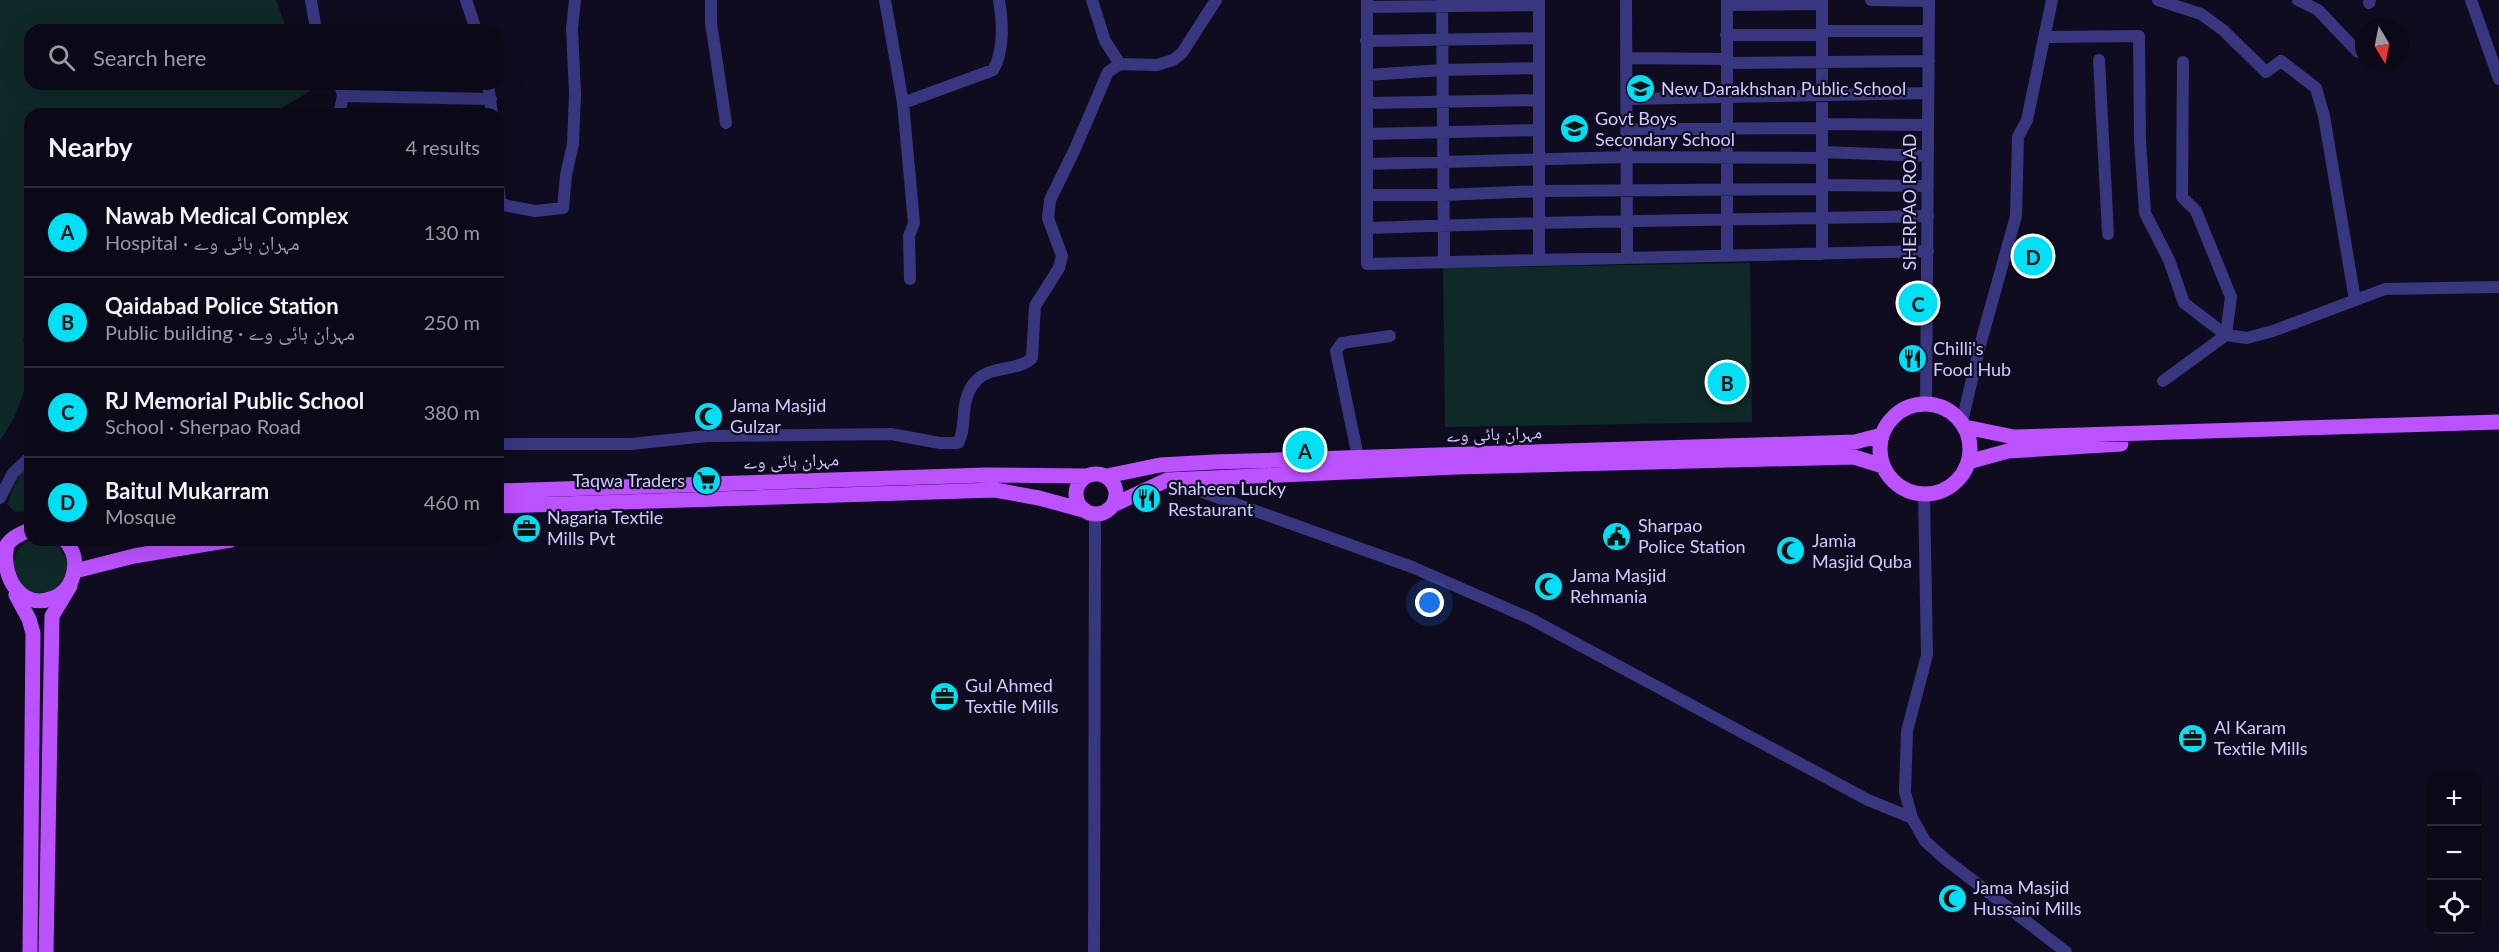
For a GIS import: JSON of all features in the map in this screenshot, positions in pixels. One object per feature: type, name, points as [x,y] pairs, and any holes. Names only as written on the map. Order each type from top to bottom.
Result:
[{"type":"main road","points":[[1926,404],[1940,406],[1952,412],[1963,424],[1969,437],[1970,454],[1958,480],[1948,488],[1924,494],[1911,492],[1890,478],[1883,466],[1880,451],[1882,435],[1892,418],[1907,407],[1926,404]]},
{"type":"main road","points":[[1968,462],[2008,452],[2499,422]]},
{"type":"main road","points":[[1963,424],[2014,437],[2397,430],[2499,432]]},
{"type":"main road","name":"مہران ہائی وے","points":[[1107,476],[1160,465],[1855,442],[1882,435]]},
{"type":"main road","points":[[504,506],[995,490],[1039,498],[1089,513],[1107,511],[1167,480],[1457,467],[1854,457],[1883,466]]},
{"type":"main road","points":[[1089,513],[1076,496],[1076,488],[1086,476],[1093,474],[1107,476],[1116,489],[1113,506]]},
{"type":"main road","name":"مہران ہائی وے","points":[[504,491],[986,475],[1086,476]]},
{"type":"main road","points":[[0,533],[24,532]]},
{"type":"main road","points":[[24,532],[7,544],[2,570],[7,586],[29,619],[33,633],[30,952]]},
{"type":"main road","points":[[46,952],[52,616],[72,578],[74,556],[68,546]]},
{"type":"main road","points":[[7,586],[29,601],[44,602],[58,596],[72,578],[134,556],[195,546]]},
{"type":"street","points":[[311,0],[315,24]]},
{"type":"street","points":[[466,0],[474,24]]},
{"type":"street","points":[[504,206],[535,211],[563,208],[566,175],[573,144],[572,29],[575,0]]},
{"type":"street","points":[[711,0],[711,23],[726,123]]},
{"type":"street","points":[[885,0],[903,103],[914,223],[909,236],[910,279]]},
{"type":"street","points":[[903,103],[993,70],[996,65],[1002,30],[999,0]]},
{"type":"street","points":[[1092,0],[1105,41],[1120,64]]},
{"type":"street","points":[[504,444],[631,444],[707,436],[891,434],[940,443],[958,443],[966,398],[976,380],[989,372],[1023,363],[1032,357],[1035,306],[1059,267],[1062,256],[1048,218],[1050,200],[1108,72],[1120,64],[1157,65],[1173,60],[1182,53],[1216,0]]},
{"type":"street","points":[[1626,0],[1627,258]]},
{"type":"street","points":[[1871,0],[1929,1]]},
{"type":"street","points":[[1963,424],[1979,349],[2016,216],[2018,136],[2027,120],[2052,0]]},
{"type":"street","points":[[2158,0],[2201,14],[2223,30],[2266,72],[2281,61],[2316,88],[2324,116],[2355,300]]},
{"type":"street","points":[[2298,0],[2320,5],[2355,48]]},
{"type":"street","name":"SHERPAO ROAD","points":[[1926,404],[1929,1]]},
{"type":"street","points":[[1539,259],[1539,2],[1367,3],[1367,264],[1928,251]]},
{"type":"street","points":[[1727,256],[1726,2],[1822,2],[1822,254]]},
{"type":"street","points":[[2475,2],[2499,79]]},
{"type":"street","points":[[1442,3],[1444,261]]},
{"type":"street","points":[[1726,35],[1929,31]]},
{"type":"street","points":[[2044,37],[2139,36],[2140,140],[2145,213],[2169,260],[2184,303],[2226,334],[2247,338],[2273,331],[2385,289],[2499,286]]},
{"type":"street","points":[[1366,41],[1539,38]]},
{"type":"street","points":[[1627,58],[1822,63],[1929,61]]},
{"type":"street","points":[[2099,60],[2108,234]]},
{"type":"street","points":[[2163,381],[2226,334],[2231,297],[2196,211],[2181,197],[2183,62]]},
{"type":"street","points":[[1366,75],[1443,70],[1539,68]]},
{"type":"street","points":[[340,108],[342,90],[490,99]]},
{"type":"street","points":[[489,90],[491,108]]},
{"type":"street","points":[[1627,99],[1928,93]]},
{"type":"street","points":[[1367,103],[1539,100]]},
{"type":"street","points":[[1627,129],[1928,125]]},
{"type":"street","points":[[1367,134],[1539,130]]},
{"type":"street","points":[[1367,164],[1627,157],[1928,156]]},
{"type":"street","points":[[1367,195],[1928,186]]},
{"type":"street","points":[[1367,228],[1539,221],[1727,221],[1928,216]]},
{"type":"street","points":[[1358,457],[1336,351],[1342,343],[1390,336]]},
{"type":"street","points":[[0,498],[13,473],[24,463]]},
{"type":"street","points":[[1167,480],[1412,567],[1518,613],[1868,800],[1912,818]]},
{"type":"street","points":[[1924,494],[1927,655],[1907,730],[1905,792],[1912,818],[1925,841],[1945,859],[2066,952]]},
{"type":"street","points":[[1089,513],[1094,952]]},
{"type":"green space","points":[[0,0],[276,0],[285,24],[24,24],[24,90],[308,90],[309,92],[281,108],[24,108],[24,391],[14,417],[0,440]]},
{"type":"green space","points":[[1750,263],[1752,422],[1445,427],[1443,268]]},
{"type":"green space","points":[[24,470],[24,511],[15,512],[7,504],[19,475]]},
{"type":"green space","points":[[24,544],[24,546],[58,546],[67,561],[67,571],[63,581],[55,589],[45,593],[35,593],[25,589],[17,581],[13,571],[13,561],[17,551]]},
{"type":"place","name":"New Darakhshan Public School","points":[[1640,89]]},
{"type":"place","name":"Govt Boys Secondary School","points":[[1574,129]]},
{"type":"place","name":"Baitul Mukarram","points":[[2033,256]]},
{"type":"place","name":"RJ Memorial Public School","points":[[1918,303]]},
{"type":"place","name":"Chilli's Food Hub","points":[[1912,359]]},
{"type":"place","name":"Qaidabad Police Station","points":[[1727,382]]},
{"type":"place","name":"Jama Masjid Gulzar","points":[[709,416]]},
{"type":"place","name":"Nawab Medical Complex","points":[[1305,450]]},
{"type":"place","name":"Taqwa Traders","points":[[706,481]]},
{"type":"place","name":"Shaheen Lucky Restaurant","points":[[1147,499]]},
{"type":"place","name":"Nagaria Textile Mills Pvt","points":[[526,528]]},
{"type":"place","name":"Sharpao Police Station","points":[[1617,536]]},
{"type":"place","name":"Jamia Masjid Quba","points":[[1791,551]]},
{"type":"place","name":"Jama Masjid Rehmania","points":[[1549,586]]},
{"type":"place","name":"Gul Ahmed Textile Mills","points":[[944,696]]},
{"type":"place","name":"Al Karam Textile Mills","points":[[2193,738]]},
{"type":"place","name":"Jama Masjid Hussaini Mills","points":[[1952,898]]}]
